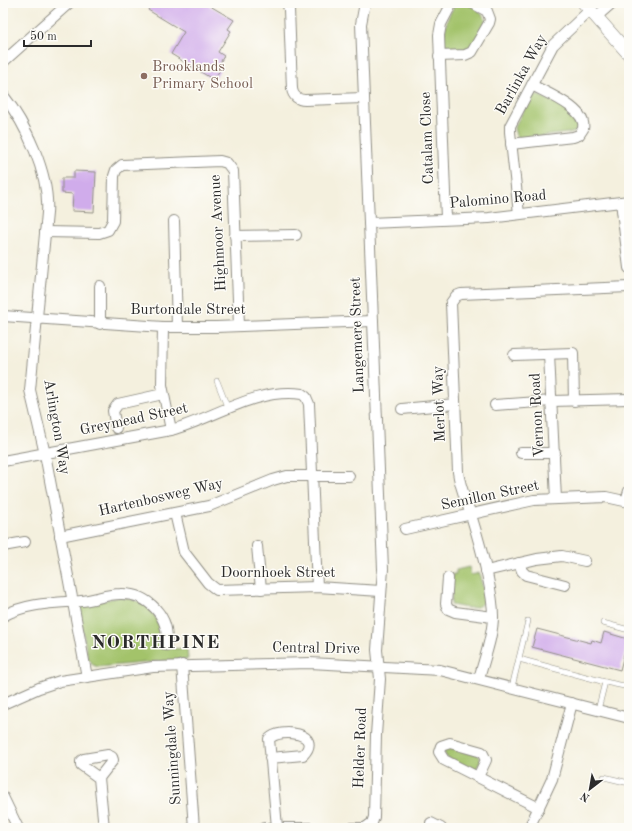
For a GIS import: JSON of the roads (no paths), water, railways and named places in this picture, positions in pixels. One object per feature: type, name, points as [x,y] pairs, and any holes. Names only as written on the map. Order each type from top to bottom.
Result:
[{"type":"street","points":[[287,3],[289,12],[292,89],[294,95],[299,99],[305,100],[364,98]]},
{"type":"street","name":"Langemere Street","points":[[365,3],[361,24],[383,569],[377,650],[378,666]]},
{"type":"street","name":"Catalam Close","points":[[446,219],[439,56],[440,29],[452,3]]},
{"type":"street","points":[[439,56],[466,55],[476,47],[490,18],[487,11],[472,3]]},
{"type":"street","name":"Barlinka Way","points":[[519,214],[510,126],[556,41],[590,10],[612,3]]},
{"type":"street","points":[[3,62],[66,4]]},
{"type":"street","points":[[590,10],[629,54]]},
{"type":"street","points":[[511,144],[573,137],[579,135],[583,129],[582,119],[571,106],[532,86]]},
{"type":"street","name":"Arlington Way","points":[[3,95],[16,111],[44,176],[48,202],[30,384],[45,454],[87,677]]},
{"type":"street","name":"Highmoor Avenue","points":[[45,232],[99,233],[108,230],[113,221],[115,172],[122,165],[220,161],[230,165],[233,171],[239,326]]},
{"type":"street","points":[[625,202],[629,268]]},
{"type":"street","name":"Palomino Road","points":[[369,223],[489,218],[625,202]]},
{"type":"street","points":[[174,221],[177,327]]},
{"type":"street","points":[[235,236],[296,235]]},
{"type":"street","points":[[100,286],[100,324]]},
{"type":"street","name":"Merlot Way","points":[[479,679],[491,633],[493,617],[486,571],[471,514],[459,479],[451,306],[456,296],[461,294],[629,287]]},
{"type":"street","name":"Burtondale Street","points":[[3,316],[100,324],[163,327],[373,321]]},
{"type":"street","points":[[163,327],[161,375],[163,394],[171,430]]},
{"type":"street","points":[[514,355],[573,353],[574,401]]},
{"type":"street","name":"Vernon Road","points":[[549,354],[555,453],[556,499]]},
{"type":"street","points":[[116,428],[113,411],[118,404],[163,394]]},
{"type":"street","name":"Greymead Street","points":[[3,461],[171,430],[190,425],[256,397],[299,394],[306,397],[309,404],[313,476]]},
{"type":"street","points":[[495,405],[552,401],[629,399]]},
{"type":"street","points":[[402,409],[455,404]]},
{"type":"street","points":[[521,453],[555,453]]},
{"type":"street","name":"Hartenbosweg Way","points":[[60,536],[130,520],[175,513],[224,501],[276,479],[287,476],[349,476]]},
{"type":"street","points":[[313,476],[317,587]]},
{"type":"street","name":"Semillon Street","points":[[405,529],[525,501],[606,497],[628,498]]},
{"type":"street","name":"Doornhoek Street","points":[[175,513],[182,549],[210,586],[221,590],[317,587],[381,591]]},
{"type":"street","points":[[3,546],[25,542]]},
{"type":"street","points":[[257,546],[261,589]]},
{"type":"street","points":[[486,571],[537,559],[562,556],[585,561]]},
{"type":"street","points":[[519,563],[521,569],[526,575],[565,585]]},
{"type":"street","points":[[448,578],[446,604],[448,610],[493,617]]},
{"type":"street","points":[[3,616],[22,609],[73,601],[81,601],[119,594],[132,596],[145,600],[155,607],[165,622],[167,633],[166,645]]},
{"type":"street","name":"Central Drive","points":[[3,704],[39,688],[60,681],[153,667],[182,665],[310,663],[440,670],[512,687],[629,718]]},
{"type":"street","name":"Sunningdale Way","points":[[182,665],[194,828]]},
{"type":"street","name":"Helder Road","points":[[365,828],[372,823],[374,817],[378,666]]},
{"type":"street","points":[[529,828],[552,779],[572,703]]},
{"type":"street","points":[[478,777],[486,760],[482,752],[450,743],[441,746],[440,755],[444,760],[539,808]]},
{"type":"street","points":[[270,758],[277,827]]},
{"type":"street","points":[[99,778],[104,828]]},
{"type":"street","points":[[3,797],[18,828]]},
{"type":"street","points":[[430,823],[441,828]]},
{"type":"street","points":[[264,828],[365,828]]},
{"type":"lane","points":[[217,381],[228,409]]},
{"type":"lane","points":[[512,687],[528,622]]},
{"type":"lane","points":[[603,623],[629,630]]},
{"type":"lane","points":[[519,659],[629,687]]},
{"type":"lane","points":[[598,710],[605,682]]},
{"type":"lane","points":[[604,777],[629,783]]},
{"type":"place","name":"Brooklands Primary School","points":[[144,76]]},
{"type":"district","name":"NORTHPINE","points":[[156,643]]}]
